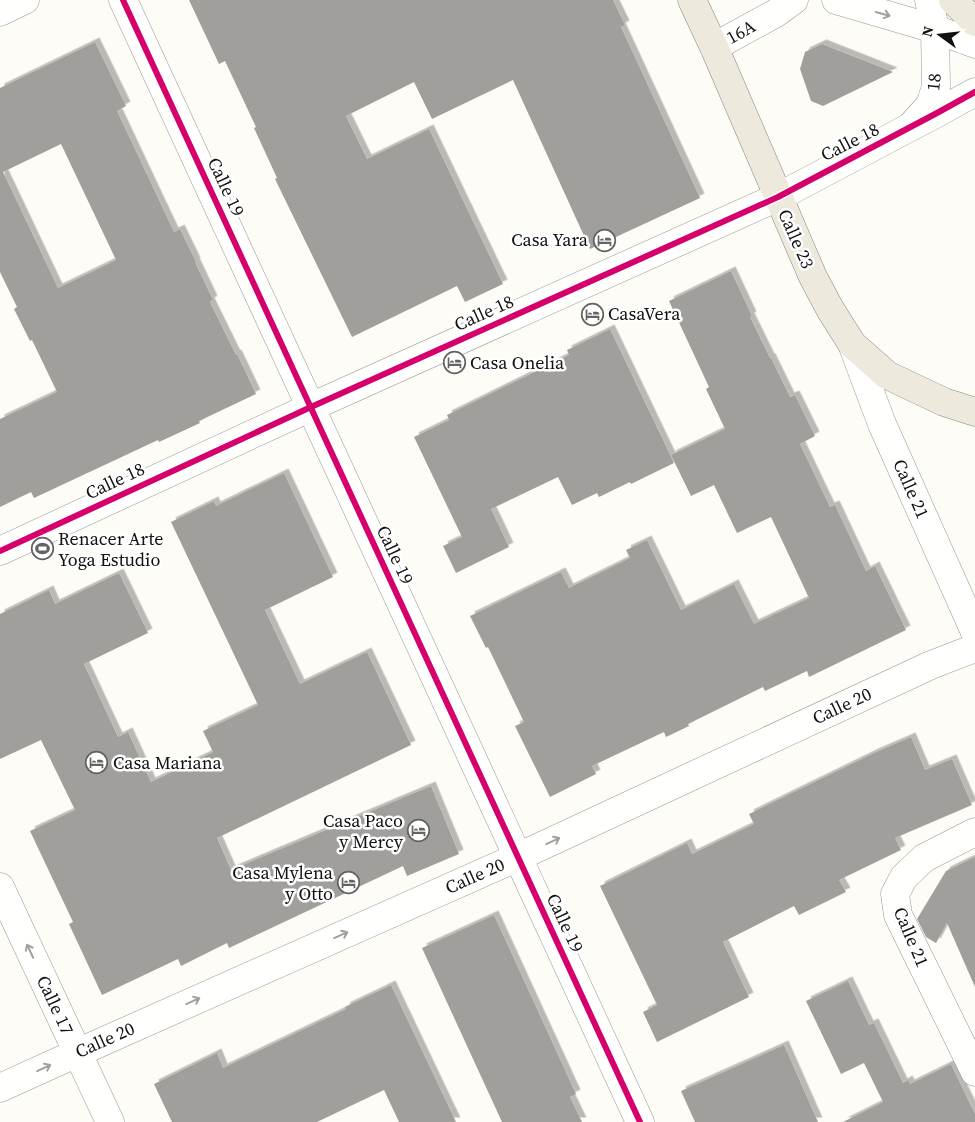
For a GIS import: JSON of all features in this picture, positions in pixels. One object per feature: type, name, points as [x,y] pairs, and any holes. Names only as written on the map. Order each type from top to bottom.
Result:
[{"type":"main road","name":"Calle 23","points":[[692,0],[714,46],[813,277],[852,344],[887,375],[944,402],[975,412]]},
{"type":"main road","points":[[953,0],[975,22]]},
{"type":"street","points":[[0,12],[25,0]]},
{"type":"street","name":"Calle 19","points":[[123,0],[640,1122]]},
{"type":"street","name":"16A","points":[[714,46],[794,0]]},
{"type":"street","points":[[836,0],[935,29],[975,44]]},
{"type":"street","name":"18","points":[[911,127],[930,104],[936,87],[935,29],[930,0]]},
{"type":"street","name":"Calle 18","points":[[0,551],[311,407],[778,197],[975,92]]},
{"type":"street","name":"Calle 21","points":[[852,344],[882,424],[975,632]]},
{"type":"street","name":"Calle 20","points":[[0,1088],[518,857],[931,665],[975,648]]},
{"type":"street","name":"Calle 21","points":[[975,832],[924,858],[904,878],[895,894],[898,916],[975,1072]]},
{"type":"street","name":"Calle 17","points":[[0,887],[110,1122]]},
{"type":"building","points":[[189,0],[613,0],[625,25],[621,27],[700,198],[590,249],[513,80],[432,119],[414,82],[346,116],[367,159],[429,129],[503,284],[465,302],[457,286],[352,337],[275,179],[277,178],[254,128],[256,127],[225,61],[219,64]]},
{"type":"building","points":[[95,42],[126,106],[117,111],[174,232],[180,229],[213,300],[210,302],[256,394],[199,421],[200,423],[159,442],[158,440],[34,498],[31,492],[0,507],[0,419],[57,392],[32,340],[30,341],[14,309],[17,307],[0,272],[0,88]],"holes":[[[61,144],[116,260],[58,288],[3,172]]]},
{"type":"building","points":[[822,44],[893,72],[823,106],[811,101],[800,69],[805,52]]},
{"type":"building","points":[[731,271],[770,358],[790,397],[795,395],[815,436],[800,444],[830,507],[835,505],[866,571],[875,566],[906,630],[809,677],[807,671],[765,691],[763,687],[666,737],[664,732],[592,766],[596,774],[550,797],[515,726],[524,722],[488,647],[486,648],[470,616],[561,572],[569,588],[630,558],[626,550],[647,540],[681,610],[734,584],[754,624],[809,598],[771,517],[737,533],[714,485],[691,496],[671,455],[725,429],[706,389],[709,387],[669,301]]},
{"type":"building","points":[[610,329],[674,463],[631,484],[630,482],[599,497],[597,493],[572,505],[558,477],[491,509],[509,547],[456,573],[443,546],[462,537],[414,437],[449,420],[447,415],[569,355],[567,350]]},
{"type":"building","points":[[284,473],[333,577],[265,610],[300,684],[367,652],[411,745],[217,838],[231,870],[431,786],[459,854],[407,876],[403,866],[229,948],[227,943],[181,966],[178,959],[102,995],[69,924],[73,922],[30,831],[75,810],[41,740],[0,759],[0,614],[49,590],[55,604],[119,573],[148,633],[84,664],[118,737],[128,732],[151,782],[213,752],[203,731],[258,705],[171,522],[214,501],[216,506]]},
{"type":"building","points":[[911,737],[925,770],[952,759],[972,805],[895,838],[901,850],[839,880],[846,892],[799,915],[794,906],[723,942],[749,997],[657,1042],[643,1012],[657,1005],[600,886],[687,843],[692,854],[754,824],[749,814]]},
{"type":"building","points":[[975,857],[975,987],[947,923],[936,943],[926,937],[917,919],[946,871]]},
{"type":"building","points":[[494,915],[576,1094],[570,1097],[582,1122],[502,1122],[422,948]]},
{"type":"building","points":[[848,981],[869,1025],[874,1023],[903,1083],[908,1080],[910,1084],[951,1064],[975,1114],[975,1122],[843,1122],[883,1102],[864,1063],[841,1074],[806,1001]]},
{"type":"building","points":[[391,985],[456,1122],[399,1122],[384,1090],[317,1122],[172,1122],[154,1084],[217,1053],[223,1068],[346,1009],[345,1007]]},
{"type":"building","points":[[784,1045],[818,1122],[695,1122],[681,1091]]},
{"type":"cycle path","points":[[123,0],[640,1122]]},
{"type":"cycle path","points":[[0,551],[311,407],[778,197],[975,92]]},
{"type":"place","name":"Casa Yara","points":[[604,240]]},
{"type":"place","name":"CasaVera","points":[[592,314]]},
{"type":"place","name":"Casa Onelia","points":[[454,363]]},
{"type":"place","name":"Renacer Arte Yoga Estudio","points":[[42,549]]},
{"type":"place","name":"Casa Mariana","points":[[97,763]]},
{"type":"place","name":"Casa Paco y Mercy","points":[[419,831]]},
{"type":"place","name":"Casa Mylena y Otto","points":[[349,883]]}]
